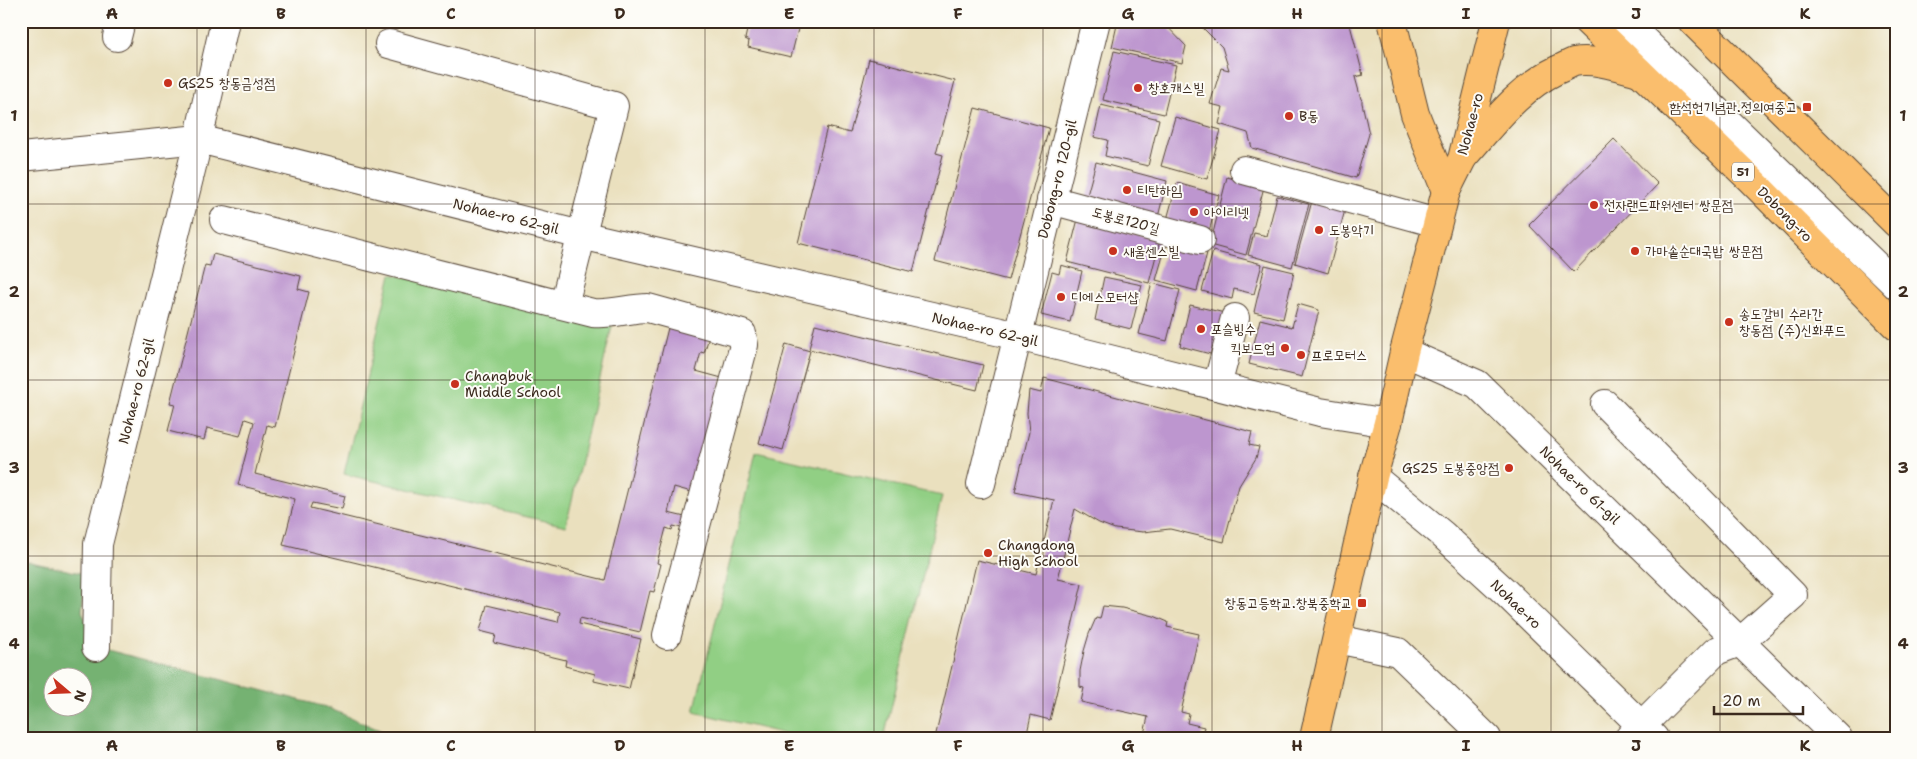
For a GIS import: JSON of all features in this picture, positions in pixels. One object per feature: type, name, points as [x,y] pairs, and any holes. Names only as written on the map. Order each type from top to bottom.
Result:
[{"type":"main road","points":[[1392,21],[1415,114],[1446,191]]},
{"type":"main road","name":"Nohae-ro","points":[[1314,738],[1373,477],[1388,423],[1404,352],[1446,191],[1462,159],[1496,21]]},
{"type":"main road","name":"Dobong-ro","points":[[1587,21],[1896,326]]},
{"type":"main road","points":[[1700,24],[1896,223]]},
{"type":"main road","points":[[1462,159],[1518,96],[1540,79],[1563,67],[1575,62],[1603,63],[1641,73]]},
{"type":"street","points":[[199,139],[225,21]]},
{"type":"street","name":"Dobong-ro 120-gil","points":[[981,484],[1096,21]]},
{"type":"street","points":[[1624,21],[1896,285]]},
{"type":"street","points":[[1645,21],[1896,266]]},
{"type":"street","points":[[389,44],[614,106],[564,305]]},
{"type":"street","name":"Nohae-ro 62-gil","points":[[21,157],[199,139],[581,235],[1018,336],[1320,412],[1388,423]]},
{"type":"street","name":"Nohae-ro 62-gil","points":[[96,647],[98,544],[199,139]]},
{"type":"street","points":[[1244,170],[1437,223]]},
{"type":"street","name":"도봉로120길","points":[[1051,200],[1200,240]]},
{"type":"street","points":[[224,220],[600,314],[632,308],[648,308],[738,332],[743,336],[744,343],[741,355],[667,636]]},
{"type":"street","points":[[1217,386],[1235,318]]},
{"type":"street","name":"Nohae-ro 61-gil","points":[[1404,352],[1476,384],[1838,738]]},
{"type":"street","points":[[1604,404],[1793,595],[1740,642],[1716,651],[1641,734]]},
{"type":"street","name":"Nohae-ro","points":[[1373,477],[1443,535],[1503,590],[1641,734]]},
{"type":"street","points":[[1337,639],[1398,652],[1486,738]]},
{"type":"green space","points":[[391,274],[612,326],[566,526],[344,474]]},
{"type":"green space","points":[[756,452],[942,496],[884,738],[802,738],[694,712]]},
{"type":"green space","points":[[21,560],[85,574],[82,611],[96,647],[326,707],[398,738],[21,738]]},
{"type":"building","points":[[749,21],[800,21],[791,57],[748,47],[749,41],[745,39]]},
{"type":"building","name":"창호캐스빌","points":[[1120,21],[1162,21],[1186,46],[1182,63],[1112,47],[1117,25]]},
{"type":"building","points":[[1196,21],[1349,21],[1363,75],[1355,77],[1369,134],[1356,178],[1252,148],[1248,133],[1219,124],[1223,107],[1210,104],[1221,68],[1229,70],[1222,47]]},
{"type":"building","name":"창호캐스빌","points":[[1114,51],[1176,65],[1164,114],[1103,100]]},
{"type":"building","points":[[869,59],[955,81],[936,153],[943,155],[913,272],[798,243],[827,127],[850,133]]},
{"type":"building","points":[[1101,105],[1159,119],[1148,166],[1105,156],[1108,140],[1094,137]]},
{"type":"building","points":[[975,108],[1049,128],[1008,280],[935,261]]},
{"type":"building","name":"창호캐스빌","points":[[1175,117],[1221,130],[1207,179],[1161,166]]},
{"type":"building","name":"전자랜드파워센터 쌍문점","points":[[1614,139],[1658,184],[1574,272],[1529,225]]},
{"type":"building","name":"티탄하임","points":[[1096,162],[1167,181],[1158,217],[1086,199]]},
{"type":"building","points":[[1227,177],[1264,187],[1246,255],[1210,245]]},
{"type":"building","points":[[1177,183],[1219,195],[1208,235],[1166,223]]},
{"type":"building","points":[[1277,196],[1309,204],[1292,267],[1248,255],[1254,233],[1267,236]]},
{"type":"building","points":[[1312,201],[1345,210],[1328,273],[1295,263]]},
{"type":"building","name":"새울센스빌","points":[[1078,219],[1160,240],[1149,283],[1067,262]]},
{"type":"building","points":[[1167,242],[1207,253],[1197,291],[1156,280]]},
{"type":"building","points":[[1213,251],[1262,264],[1254,294],[1234,289],[1232,299],[1202,291]]},
{"type":"building","points":[[213,254],[301,276],[298,289],[309,292],[275,427],[267,425],[255,474],[345,496],[342,509],[312,503],[310,508],[605,580],[669,324],[710,334],[704,353],[701,352],[696,371],[722,378],[702,495],[674,487],[668,513],[685,517],[682,528],[673,526],[672,530],[666,528],[657,563],[661,564],[654,592],[650,591],[640,632],[580,618],[579,624],[641,639],[629,689],[594,681],[595,674],[565,666],[566,660],[494,643],[496,635],[480,631],[487,605],[558,622],[560,612],[283,545],[295,499],[238,485],[254,422],[245,419],[240,436],[207,428],[204,440],[168,431],[175,404],[170,403],[205,265],[210,266]]},
{"type":"building","points":[[1061,265],[1082,271],[1070,322],[1041,315],[1052,272],[1059,274]]},
{"type":"building","points":[[1265,265],[1294,272],[1283,319],[1254,312]]},
{"type":"building","points":[[1104,277],[1142,285],[1131,329],[1095,320]]},
{"type":"building","points":[[1152,283],[1180,290],[1167,341],[1139,334]]},
{"type":"building","points":[[1298,304],[1319,310],[1302,377],[1249,364],[1260,319],[1292,327]]},
{"type":"building","points":[[1190,305],[1225,313],[1214,355],[1180,346]]},
{"type":"building","points":[[815,324],[983,365],[977,390],[809,349]]},
{"type":"building","points":[[786,344],[810,351],[783,450],[759,443]]},
{"type":"building","points":[[1044,378],[1252,432],[1249,445],[1259,447],[1256,458],[1239,486],[1224,542],[1170,529],[1143,532],[1115,529],[1099,523],[1075,509],[1058,579],[1082,584],[1050,720],[1031,715],[1026,738],[935,738],[977,560],[1036,574],[1054,500],[1015,492],[1029,432],[1027,413],[1029,390],[1041,393]]},
{"type":"building","points":[[1103,606],[1122,608],[1154,616],[1168,622],[1167,627],[1199,634],[1181,712],[1189,714],[1187,723],[1204,727],[1201,738],[1143,738],[1148,717],[1081,702],[1084,688],[1080,687],[1080,671],[1084,651],[1096,618],[1100,619]]},
{"type":"place","name":"GS25 창동금성점","points":[[168,83]]},
{"type":"place","name":"창호캐스빌","points":[[1138,88]]},
{"type":"place","name":"함석헌기념관.정의여중고","points":[[1807,107]]},
{"type":"place","name":"B동","points":[[1289,116]]},
{"type":"place","name":"티탄하임","points":[[1127,190]]},
{"type":"place","name":"전자랜드파워센터 쌍문점","points":[[1594,205]]},
{"type":"place","name":"아이리넷","points":[[1194,212]]},
{"type":"place","name":"도봉악기","points":[[1319,230]]},
{"type":"place","name":"새울센스빌","points":[[1113,251]]},
{"type":"place","name":"가마솥순대국밥 쌍문점","points":[[1635,251]]},
{"type":"place","name":"디에스모터샵","points":[[1061,297]]},
{"type":"place","name":"송도갈비 수라간 창동점 (주)신화푸드","points":[[1729,322]]},
{"type":"place","name":"포슬빙수","points":[[1201,329]]},
{"type":"place","name":"킥보드업","points":[[1285,348]]},
{"type":"place","name":"프로모터스","points":[[1301,355]]},
{"type":"place","name":"Changbuk Middle School","points":[[455,384]]},
{"type":"place","name":"GS25 도봉중앙점","points":[[1509,468]]},
{"type":"place","name":"Changdong High School","points":[[988,553]]},
{"type":"place","name":"창동고등학교.창북중학교","points":[[1362,603]]}]
